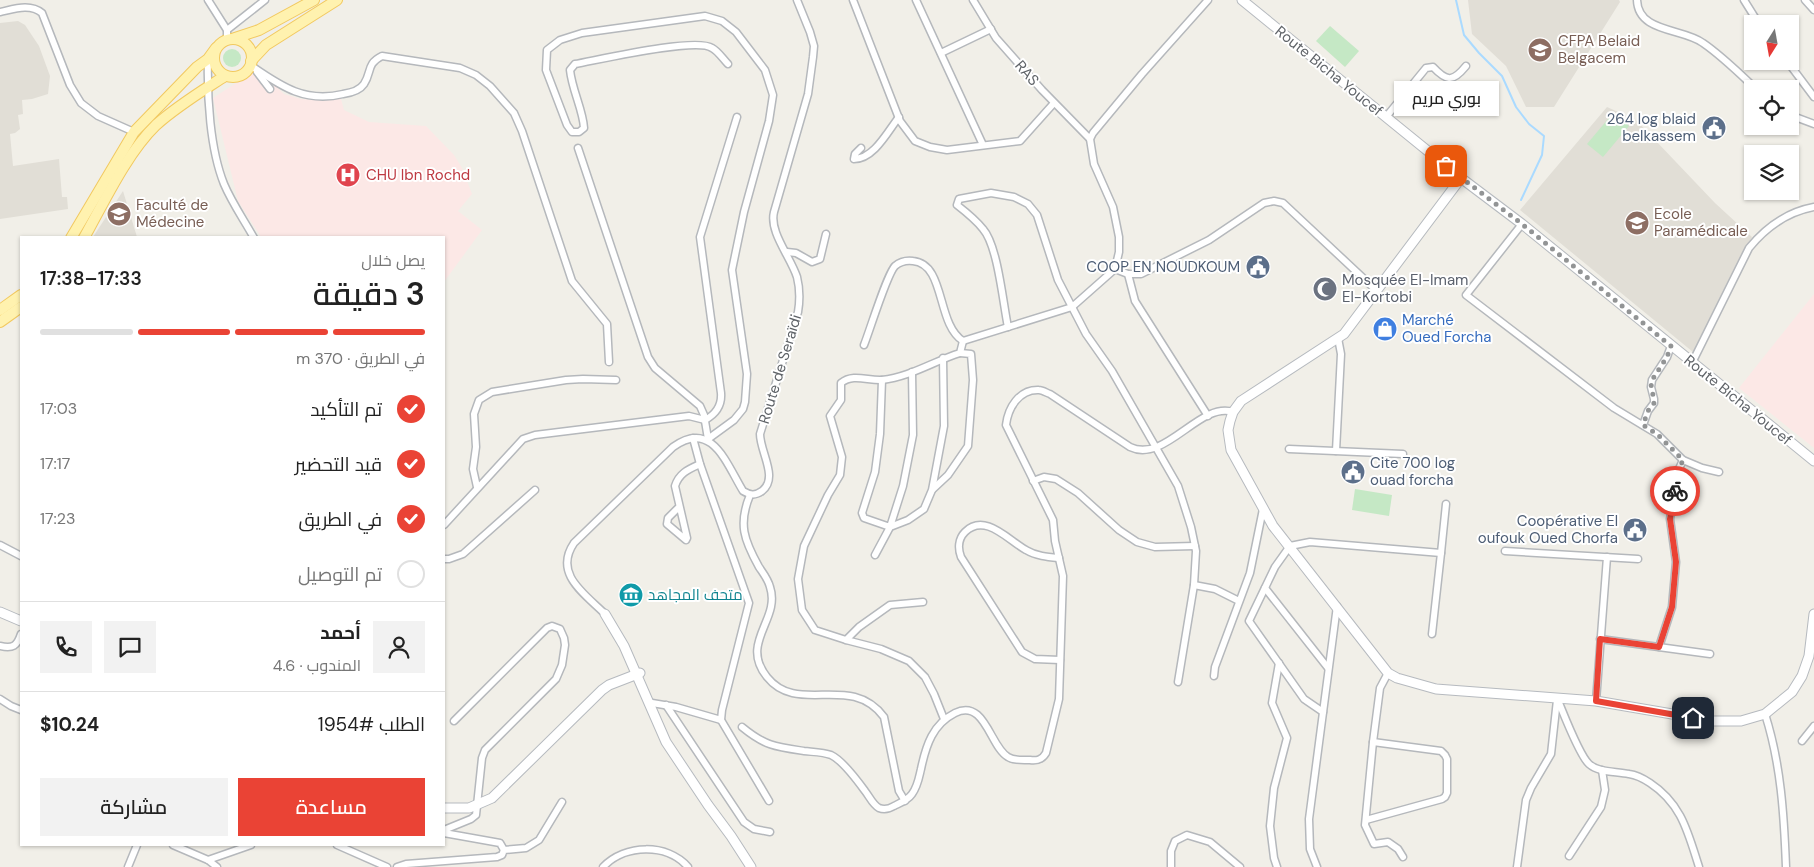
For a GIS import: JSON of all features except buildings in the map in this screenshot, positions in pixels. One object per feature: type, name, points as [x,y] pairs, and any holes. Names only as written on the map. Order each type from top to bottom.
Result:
[{"type":"main road","points":[[72,236],[134,132],[208,59],[216,48],[229,36],[260,30],[314,0]]},
{"type":"main road","points":[[85,236],[132,154],[145,137],[174,110],[225,76],[238,77],[248,70],[266,45],[337,0]]},
{"type":"main road","points":[[229,36],[243,42],[247,46],[250,50],[252,64]]},
{"type":"main road","points":[[216,48],[214,54],[216,67],[225,76]]},
{"type":"main road","points":[[0,310],[20,296]]},
{"type":"main road","points":[[0,322],[20,308]]},
{"type":"street","points":[[208,0],[229,36],[265,0]]},
{"type":"street","name":"Route de Seraïdi","points":[[750,495],[763,490],[770,479],[761,447],[760,434],[798,312],[799,288],[797,276],[787,252],[775,232],[772,217],[808,94],[814,46],[797,0]]},
{"type":"street","points":[[853,0],[899,117],[916,141],[930,147],[947,150],[1020,141],[1054,103]]},
{"type":"street","points":[[916,0],[984,146]]},
{"type":"street","name":"RAS","points":[[973,0],[996,38],[1054,103],[1090,139]]},
{"type":"street","points":[[963,341],[1072,307],[1115,269],[1119,252],[1119,236],[1113,207],[1094,164],[1090,139],[1142,74],[1208,0]]},
{"type":"street","name":"Route Bicha Youcef","points":[[1242,0],[1814,461]]},
{"type":"street","points":[[1637,0],[1639,11],[1645,20],[1667,30],[1702,41],[1746,80]]},
{"type":"street","points":[[1744,0],[1753,15]]},
{"type":"street","points":[[1805,0],[1814,10]]},
{"type":"street","points":[[0,12],[27,7],[42,13],[70,85],[81,103],[98,116],[134,132]]},
{"type":"street","points":[[708,440],[739,415],[743,409],[746,395],[746,374],[732,270],[744,212],[769,121],[773,95],[765,70],[736,32],[722,20],[705,16],[582,33],[560,40],[547,50],[546,70],[565,120],[572,132],[579,132],[584,128],[571,80],[570,70],[575,64],[676,46],[702,45],[712,47],[728,64]]},
{"type":"street","points":[[941,53],[991,29]]},
{"type":"street","points":[[252,64],[289,90],[312,96],[337,96],[356,90],[363,85],[371,64],[382,56],[460,68],[476,74],[490,86],[514,113],[522,131],[572,281],[607,324],[609,362]]},
{"type":"street","points":[[208,59],[207,88],[216,160],[224,184],[253,236]]},
{"type":"street","points":[[252,64],[270,89]]},
{"type":"street","points":[[1386,117],[1426,68],[1433,67],[1444,77],[1450,79],[1457,77],[1466,66]]},
{"type":"street","points":[[1793,70],[1814,97]]},
{"type":"street","points":[[445,523],[523,439],[536,434],[689,416],[705,420],[714,414],[721,399],[700,238],[737,117]]},
{"type":"street","points":[[861,148],[855,154],[854,159],[861,158],[874,150],[899,117]]},
{"type":"street","points":[[1799,118],[1814,124]]},
{"type":"street","points":[[578,148],[648,357],[655,368],[700,406],[705,420],[708,440]]},
{"type":"street","points":[[1461,178],[1348,330],[1241,400],[1233,412],[1228,430],[1231,450],[1273,526],[1388,673],[1405,681],[1436,688],[1596,701],[1713,721],[1741,721],[1765,714],[1792,692],[1802,676],[1808,656],[1814,614]]},
{"type":"street","points":[[1008,327],[995,258],[989,240],[984,230],[957,204],[959,199],[991,193],[1014,197],[1028,204],[1037,215],[1058,280],[1086,334],[1112,371],[1178,486],[1195,546],[1194,584],[1178,682]]},
{"type":"street","points":[[1115,269],[1128,274],[1141,274],[1209,240],[1264,204],[1274,201],[1283,203],[1377,291]]},
{"type":"street","points":[[1692,363],[1749,248],[1761,233],[1774,222],[1801,210],[1814,207]]},
{"type":"street","points":[[1522,224],[1466,294],[1614,408],[1657,434],[1683,460],[1702,468],[1719,472]]},
{"type":"street","points":[[787,252],[796,253],[812,262],[820,259],[826,234]]},
{"type":"street","points":[[864,345],[894,266],[905,260],[919,261],[932,272],[948,324],[956,336],[963,341]]},
{"type":"street","points":[[1128,274],[1135,301],[1208,416]]},
{"type":"street","points":[[1336,451],[1341,354],[1338,338]]},
{"type":"street","points":[[960,353],[963,341]]},
{"type":"street","points":[[1643,425],[1648,411],[1654,403],[1651,387],[1652,380],[1667,357],[1671,346]]},
{"type":"street","points":[[932,490],[948,475],[968,446],[973,380],[971,354],[960,353],[943,358],[912,372],[882,380],[852,378],[840,383],[841,400],[830,416],[842,457],[840,475],[828,495],[804,546],[798,579],[802,610],[815,630],[881,649],[909,661],[925,677],[930,685],[944,719]]},
{"type":"street","points":[[882,380],[880,434],[875,472],[862,513],[864,518],[890,528],[908,520],[924,509],[932,490],[944,426],[943,358]]},
{"type":"street","points":[[875,554],[890,528],[903,486],[913,435],[912,372]]},
{"type":"street","points":[[477,487],[473,468],[476,447],[474,414],[477,404],[484,395],[492,392],[566,380],[616,380]]},
{"type":"street","points":[[742,728],[758,741],[780,748],[824,753],[833,756],[880,808],[890,808],[905,801],[912,794],[918,783],[923,758],[934,731],[944,719],[959,711],[971,712],[985,722],[1006,756],[1014,760],[1039,760],[1046,753],[1059,699],[1063,576],[1055,541],[1053,520],[1006,425],[1007,414],[1014,402],[1024,392],[1039,390],[1050,394],[1135,449],[1146,451],[1157,448],[1208,416],[1221,411],[1233,412]]},
{"type":"street","points":[[693,438],[700,464],[749,603],[721,720],[768,802]]},
{"type":"street","points":[[751,867],[732,836],[708,805],[671,750],[623,636],[605,614],[573,582],[569,576],[566,562],[570,549],[679,443],[693,438],[708,440],[716,446],[743,491],[750,495],[745,507],[743,532],[750,551],[769,583],[772,597],[770,611],[757,643],[758,660],[761,669],[773,684],[791,693],[849,695],[869,702],[877,709],[884,717],[899,791],[905,801]]},
{"type":"street","points":[[1289,449],[1403,454]]},
{"type":"street","points":[[1659,647],[1672,607],[1676,562],[1670,519],[1678,471],[1683,460]]},
{"type":"street","points":[[679,507],[668,518],[667,524],[686,540],[675,486],[677,479],[684,472],[700,464]]},
{"type":"street","points":[[1033,481],[1044,477],[1056,479],[1078,493],[1119,530],[1137,542],[1156,547],[1195,546]]},
{"type":"street","points":[[445,559],[463,554],[535,490]]},
{"type":"street","points":[[1432,634],[1446,504]]},
{"type":"street","points":[[1214,676],[1215,667],[1250,573],[1263,509]]},
{"type":"street","points":[[1059,558],[1036,555],[995,530],[980,525],[970,529],[962,536],[959,547],[961,558],[1022,652],[1035,659],[1060,660]]},
{"type":"street","points":[[1323,712],[1304,699],[1249,621],[1275,568],[1290,546],[1310,542],[1441,553]]},
{"type":"street","points":[[0,545],[20,555]]},
{"type":"street","points":[[1505,551],[1638,559]]},
{"type":"street","points":[[1596,701],[1607,557]]},
{"type":"street","points":[[1194,584],[1215,589],[1239,601]]},
{"type":"street","points":[[1265,588],[1328,668]]},
{"type":"street","points":[[846,640],[859,627],[890,605],[923,602]]},
{"type":"street","points":[[1317,867],[1310,848],[1309,819],[1337,606]]},
{"type":"street","points":[[0,612],[20,622]]},
{"type":"street","points":[[445,832],[474,818],[477,812],[482,758],[485,750],[552,684],[560,670],[565,642],[560,629],[552,626],[547,628],[454,721]]},
{"type":"street","points":[[0,646],[10,648],[15,646],[20,637]]},
{"type":"street","points":[[1600,639],[1710,654]]},
{"type":"street","points":[[1277,867],[1270,826],[1274,788],[1287,738],[1272,703],[1279,663]]},
{"type":"street","points":[[637,672],[652,702],[671,750]]},
{"type":"street","points":[[445,808],[461,809],[478,805],[497,794],[575,715],[579,708],[601,685],[637,672]]},
{"type":"street","points":[[1388,673],[1380,688],[1365,825],[1374,844],[1388,842],[1398,849],[1402,857]]},
{"type":"street","points":[[1557,698],[1582,754],[1589,764],[1602,770],[1632,774],[1659,789],[1673,803],[1685,824],[1699,867]]},
{"type":"street","points":[[1517,867],[1526,800],[1551,754],[1557,698]]},
{"type":"street","points":[[0,699],[20,710]]},
{"type":"street","points":[[652,702],[721,720]]},
{"type":"street","points":[[666,705],[744,822],[754,829],[770,832]]},
{"type":"street","points":[[1765,714],[1774,741],[1783,807],[1786,867]]},
{"type":"street","points":[[1802,741],[1814,726]]},
{"type":"street","points":[[1366,820],[1442,799],[1447,793],[1447,759],[1441,751],[1373,742]]},
{"type":"street","points":[[1569,856],[1601,807],[1604,790],[1602,770]]},
{"type":"street","points":[[504,850],[526,848],[539,840],[562,802]]},
{"type":"street","points":[[445,832],[500,843],[504,850]]},
{"type":"street","points":[[1171,867],[1171,851],[1174,841],[1187,835],[1210,842],[1240,867]]},
{"type":"street","points":[[128,867],[137,846]]},
{"type":"street","points":[[175,846],[208,860],[218,867]]},
{"type":"street","points":[[208,860],[248,846]]},
{"type":"street","points":[[339,846],[387,867]]},
{"type":"street","points":[[603,867],[609,860],[619,855],[638,850],[655,849],[681,860],[688,867]]},
{"type":"street","points":[[397,867],[406,864],[497,857],[502,855],[504,850]]},
{"type":"shaded area","name":"CFPA Belaid Belgacem","points":[[1468,0],[1619,0],[1620,2],[1554,107],[1526,107],[1506,66],[1472,34]]},
{"type":"shaded area","points":[[18,21],[25,25],[39,46],[50,76],[48,94],[22,100],[23,114],[18,115],[20,129],[10,134],[13,166],[59,159],[62,197],[67,197],[68,209],[0,219],[0,23]]},
{"type":"shaded area","name":"CHU Ibn Rochd","points":[[253,72],[267,90],[275,85],[284,94],[301,99],[341,99],[344,110],[369,122],[426,126],[454,155],[462,168],[472,194],[458,211],[482,230],[445,281],[445,236],[260,236],[238,201],[213,98]]},
{"type":"shaded area","name":"Ecole Paramédicale","points":[[1607,107],[1636,120],[1715,203],[1752,237],[1693,352],[1520,210]]},
{"type":"shaded area","name":"Faculté de Médecine","points":[[123,191],[137,236],[94,236]]},
{"type":"shaded area","points":[[1814,294],[1814,448],[1739,388]]},
{"type":"green space","points":[[1330,26],[1359,51],[1345,67],[1316,41]]},
{"type":"green space","points":[[228,49],[236,49],[241,54],[239,65],[228,67],[223,62],[223,54]]},
{"type":"green space","points":[[1613,113],[1629,126],[1603,157],[1587,144]]},
{"type":"green space","points":[[1355,489],[1392,495],[1389,516],[1352,510]]},
{"type":"waterway","points":[[1456,0],[1464,35],[1502,76],[1516,107],[1529,124],[1544,136],[1542,155],[1521,200]]},
{"type":"way so far","points":[[1446,166],[1522,224],[1671,346],[1667,357],[1652,380],[1651,387],[1654,403],[1648,411],[1643,425],[1657,434],[1683,460],[1678,471],[1675,491]]},
{"type":"place","name":"CFPA Belaid Belgacem","points":[[1540,50]]},
{"type":"place","name":"264 log blaid belkassem","points":[[1714,128]]},
{"type":"place","name":"بوري مريم","points":[[1446,166]]},
{"type":"place","name":"CHU Ibn Rochd","points":[[348,175]]},
{"type":"place","name":"Faculté de Médecine","points":[[119,214]]},
{"type":"place","name":"Ecole Paramédicale","points":[[1637,223]]},
{"type":"place","name":"COOP EN NOUDKOUM","points":[[1258,267]]},
{"type":"place","name":"Mosquée El-Imam El-Kortobi","points":[[1325,289]]},
{"type":"place","name":"Marché Oued Forcha","points":[[1385,329]]},
{"type":"place","name":"Cite 700 log ouad forcha","points":[[1353,472]]},
{"type":"place","name":"Coopérative El oufouk Oued Chorfa","points":[[1635,530]]},
{"type":"place","name":"متحف المجاهد","points":[[631,595]]},
{"type":"route","points":[[1675,491],[1670,519],[1676,562],[1672,607],[1659,647],[1600,639],[1596,701],[1693,718]]}]
